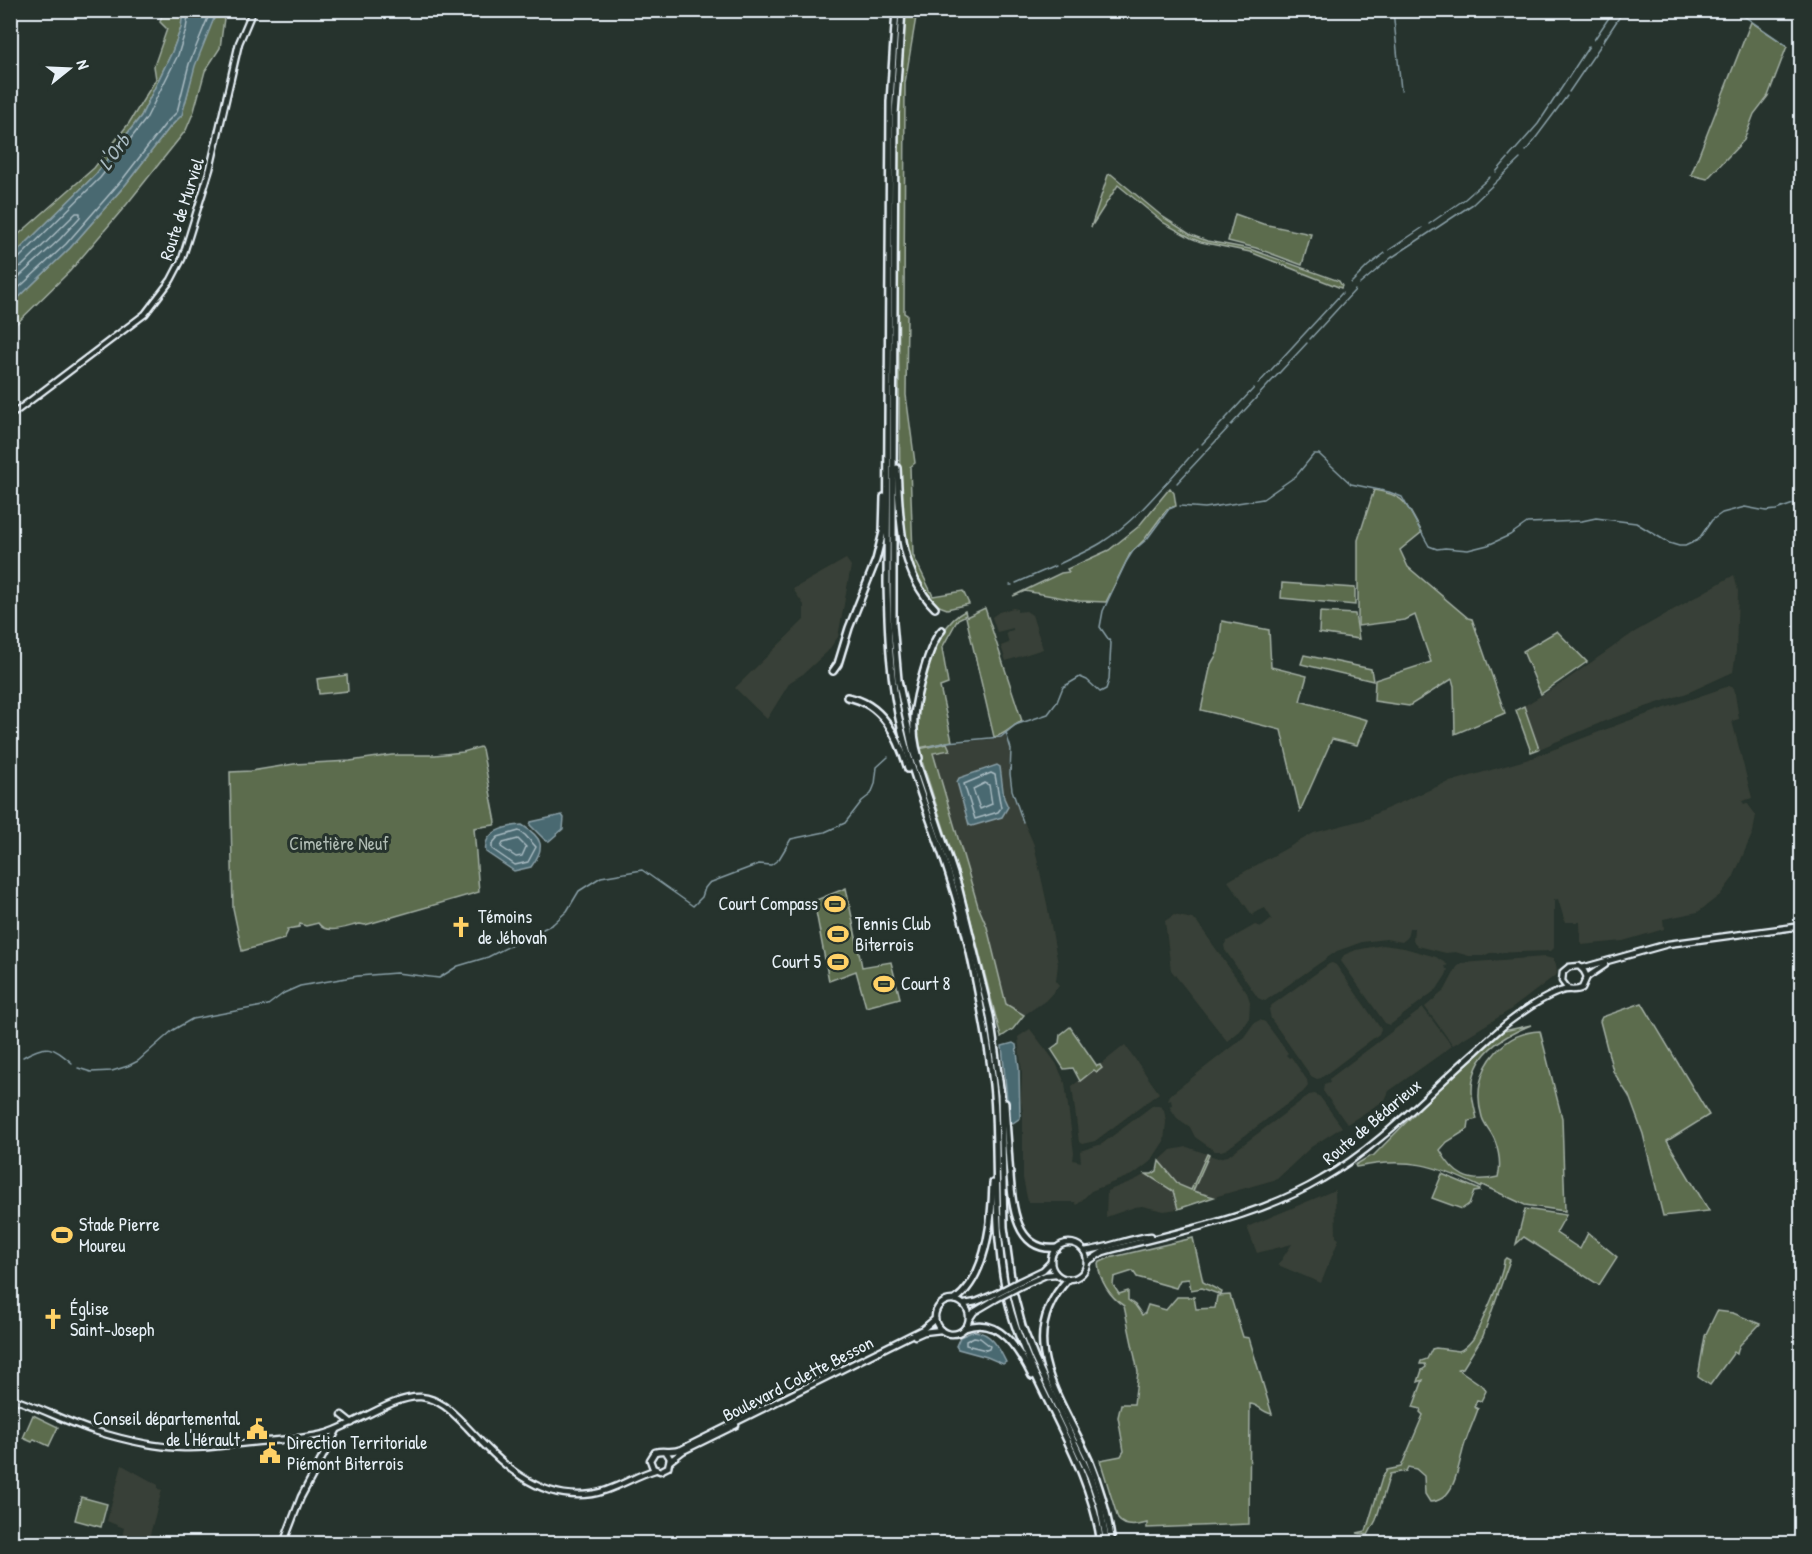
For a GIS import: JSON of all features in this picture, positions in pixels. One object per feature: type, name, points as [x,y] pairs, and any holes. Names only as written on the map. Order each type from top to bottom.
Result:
[{"type":"highway","points":[[896,10],[890,102],[888,451],[891,640],[902,732],[914,776],[959,909],[989,1051],[995,1100],[999,1248],[1011,1312],[1030,1362],[1084,1476],[1093,1503],[1101,1544]]},
{"type":"highway","points":[[891,640],[896,94],[902,10]]},
{"type":"highway","points":[[894,437],[898,506],[904,552],[920,586],[935,608]]},
{"type":"highway","points":[[833,671],[838,664],[880,546],[888,451]]},
{"type":"highway","points":[[927,795],[915,742],[914,716],[930,652],[942,630]]},
{"type":"highway","points":[[893,658],[906,725],[962,898],[996,1045],[1001,1095],[1005,1239],[1012,1292],[1035,1359],[1090,1476],[1100,1506],[1107,1544]]},
{"type":"highway","points":[[847,697],[867,704],[890,726],[905,759],[919,800],[930,820]]},
{"type":"highway","points":[[997,1053],[1002,1072],[1014,1212],[1021,1230],[1031,1242],[1041,1247],[1057,1248]]},
{"type":"highway","points":[[955,1300],[963,1294],[985,1252],[996,1149]]},
{"type":"highway","points":[[1068,1279],[1056,1293],[1047,1311],[1042,1354],[1054,1388],[1095,1474],[1106,1510],[1112,1544]]},
{"type":"highway","points":[[965,1328],[983,1325],[998,1330],[1008,1338],[1031,1374],[1084,1476]]},
{"type":"main road","name":"Route de Murviel","points":[[10,416],[145,314],[171,280],[182,259],[210,169],[239,43],[253,10]]},
{"type":"main road","points":[[1613,960],[1587,977],[1582,988],[1576,991],[1568,989],[1562,981],[1563,972],[1569,967],[1582,968],[1668,944],[1802,926]]},
{"type":"main road","points":[[1582,968],[1587,977]]},
{"type":"main road","name":"Route de Bédarieux","points":[[1542,1000],[1562,981]]},
{"type":"main road","name":"Route de Bédarieux","points":[[1087,1262],[1103,1252],[1234,1218],[1268,1206],[1322,1180],[1377,1140],[1508,1023],[1556,992],[1568,989]]},
{"type":"main road","name":"Route de Bédarieux","points":[[1083,1251],[1128,1239],[1163,1236]]},
{"type":"main road","points":[[996,1296],[974,1312],[961,1332],[953,1334],[941,1330],[935,1319],[939,1305],[944,1301],[955,1300],[965,1304],[976,1302],[1046,1275],[1056,1274],[1068,1279],[1080,1275],[1084,1272],[1087,1262],[1083,1251],[1080,1247],[1070,1244],[1057,1248],[1051,1262],[1043,1270],[1021,1284]]},
{"type":"main road","points":[[1051,1262],[1056,1274]]},
{"type":"main road","points":[[965,1304],[970,1317]]},
{"type":"main road","name":"Boulevard Colette Besson","points":[[666,1452],[682,1449],[922,1329],[935,1319]]},
{"type":"main road","name":"Boulevard Colette Besson","points":[[670,1461],[683,1452],[924,1332],[941,1330]]},
{"type":"main road","points":[[13,1398],[88,1429],[126,1440],[162,1447],[193,1448],[324,1434],[402,1400],[431,1399],[446,1406],[510,1470],[548,1491],[571,1495],[609,1490],[636,1476],[666,1469],[670,1461],[666,1452],[661,1450],[653,1453],[650,1463],[636,1476]]},
{"type":"main road","points":[[342,1415],[352,1423]]},
{"type":"main road","points":[[283,1544],[301,1497],[337,1430]]},
{"type":"main road","points":[[324,1434],[334,1436]]},
{"type":"main road","points":[[324,1434],[327,1448]]},
{"type":"main road","points":[[650,1463],[655,1470]]},
{"type":"shaded area","points":[[846,559],[851,566],[838,637],[827,652],[803,674],[790,682],[767,719],[735,688],[804,620],[804,605],[793,589]]},
{"type":"shaded area","points":[[1734,575],[1738,591],[1733,672],[1687,693],[1607,720],[1539,749],[1524,706],[1559,685],[1633,633]]},
{"type":"shaded area","points":[[1017,609],[1017,612],[1026,611],[1032,615],[1043,649],[1006,661],[1001,646],[1009,643],[1006,632],[1013,628],[997,632],[992,617],[999,612]]},
{"type":"shaded area","points":[[1729,686],[1734,688],[1739,719],[1732,721],[1752,798],[1742,801],[1744,804],[1747,803],[1756,815],[1753,832],[1733,878],[1720,895],[1698,912],[1663,919],[1664,929],[1623,941],[1581,945],[1580,922],[1565,922],[1558,899],[1554,900],[1554,948],[1551,951],[1490,953],[1483,956],[1446,953],[1418,946],[1413,941],[1414,928],[1409,928],[1407,938],[1402,942],[1386,939],[1362,942],[1337,951],[1265,1001],[1258,998],[1225,950],[1224,945],[1227,941],[1255,925],[1262,927],[1272,919],[1265,908],[1254,913],[1253,916],[1228,881],[1314,833],[1370,818],[1370,816],[1443,784],[1529,759],[1625,722]]},
{"type":"shaded area","points":[[1005,735],[1011,749],[1009,765],[1011,792],[1034,845],[1058,964],[1056,981],[1059,986],[1045,1001],[1024,1015],[1006,1004],[987,927],[978,906],[933,753],[950,750],[947,743],[994,739]]},
{"type":"shaded area","points":[[1174,915],[1197,922],[1247,993],[1250,1002],[1249,1018],[1240,1031],[1227,1041],[1171,970],[1165,921]]},
{"type":"shaded area","points":[[1383,945],[1436,957],[1448,965],[1445,966],[1448,969],[1446,975],[1437,989],[1390,1025],[1385,1023],[1341,961],[1344,955],[1356,950]]},
{"type":"shaded area","points":[[1545,957],[1553,959],[1557,974],[1510,1010],[1453,1045],[1425,1007],[1445,990],[1457,967],[1462,963]]},
{"type":"shaded area","points":[[1332,963],[1336,965],[1381,1029],[1379,1034],[1317,1079],[1311,1076],[1271,1019],[1269,1009]]},
{"type":"shaded area","points":[[1423,1008],[1452,1046],[1389,1091],[1385,1100],[1347,1124],[1323,1091],[1324,1084],[1330,1082],[1329,1079]]},
{"type":"shaded area","points":[[1260,1020],[1265,1022],[1288,1053],[1286,1055],[1291,1057],[1307,1080],[1308,1086],[1227,1149],[1215,1151],[1195,1137],[1190,1127],[1177,1118],[1169,1106],[1172,1105],[1171,1100],[1168,1101],[1170,1095],[1244,1037],[1254,1023]]},
{"type":"shaded area","points":[[1030,1029],[1056,1063],[1065,1083],[1073,1160],[1081,1162],[1080,1151],[1102,1144],[1152,1106],[1159,1105],[1164,1110],[1166,1122],[1164,1141],[1151,1161],[1134,1174],[1091,1191],[1077,1205],[1075,1202],[1028,1202],[1023,1178],[1022,1073],[1018,1037]]},
{"type":"shaded area","points":[[1125,1045],[1159,1093],[1095,1141],[1082,1144],[1079,1142],[1072,1086],[1095,1069],[1102,1068],[1100,1065]]},
{"type":"shaded area","points":[[1315,1094],[1320,1097],[1342,1127],[1311,1147],[1277,1179],[1214,1197],[1193,1191],[1209,1155],[1218,1158],[1228,1156],[1309,1095]]},
{"type":"shaded area","points":[[1187,1147],[1207,1154],[1191,1190],[1179,1185],[1159,1161],[1171,1150]]},
{"type":"shaded area","points":[[1146,1174],[1173,1191],[1178,1209],[1164,1211],[1142,1206],[1106,1217],[1107,1191]]},
{"type":"shaded area","points":[[1335,1190],[1336,1237],[1339,1239],[1321,1283],[1278,1265],[1292,1244],[1257,1253],[1247,1227]]},
{"type":"shaded area","points":[[122,1465],[158,1485],[158,1489],[162,1490],[149,1538],[139,1536],[137,1542],[132,1543],[121,1542],[124,1528],[107,1521]]},
{"type":"green space","points":[[163,11],[183,11],[181,28],[141,116],[96,174],[11,258],[11,241],[94,168],[129,123],[156,79],[154,66],[167,29],[160,22]]},
{"type":"green space","points":[[217,11],[225,11],[220,48],[205,71],[186,130],[70,271],[11,329],[11,305],[70,248],[126,184],[180,115],[194,67]]},
{"type":"green space","points":[[904,11],[917,11],[905,83],[904,313],[907,315],[906,395],[915,463],[910,467],[913,555],[933,596],[963,591],[969,604],[947,609],[934,604],[929,599],[908,560],[900,505],[897,128]]},
{"type":"green space","points":[[1751,22],[1787,46],[1768,96],[1754,114],[1744,140],[1707,179],[1691,175]]},
{"type":"green space","points":[[1111,174],[1163,217],[1191,235],[1207,241],[1250,249],[1339,281],[1342,286],[1341,288],[1250,252],[1191,238],[1164,223],[1118,185],[1091,227],[1108,175]]},
{"type":"green space","points":[[1235,214],[1263,224],[1311,234],[1302,265],[1256,248],[1228,241]]},
{"type":"green space","points":[[1170,488],[1174,493],[1176,506],[1167,509],[1144,540],[1130,554],[1106,602],[1080,601],[1025,591],[1013,596],[1061,573],[1069,572],[1067,569],[1109,550],[1138,527]]},
{"type":"green space","points":[[1374,490],[1393,495],[1408,508],[1422,532],[1400,550],[1408,567],[1472,619],[1505,713],[1455,734],[1452,679],[1409,706],[1374,701],[1375,680],[1431,662],[1415,615],[1405,620],[1358,626],[1358,540]]},
{"type":"green space","points":[[1282,583],[1355,588],[1355,605],[1281,598]]},
{"type":"green space","points":[[985,608],[1022,721],[994,737],[966,617]]},
{"type":"green space","points":[[965,611],[966,615],[958,619],[942,648],[948,684],[940,687],[952,741],[919,748],[918,732],[922,693],[933,653],[952,621]]},
{"type":"green space","points":[[1320,612],[1355,614],[1359,639],[1319,633]]},
{"type":"green space","points":[[1222,621],[1269,630],[1271,667],[1307,676],[1300,701],[1367,720],[1357,745],[1332,739],[1300,811],[1281,730],[1201,710],[1211,664],[1218,652]]},
{"type":"green space","points":[[1557,631],[1587,662],[1541,694],[1523,651]]},
{"type":"green space","points":[[1304,655],[1371,669],[1373,681],[1301,664]]},
{"type":"green space","points":[[347,675],[348,691],[319,694],[317,679]]},
{"type":"green space","points":[[1524,706],[1539,749],[1531,752],[1516,710]]},
{"type":"green space","points":[[947,743],[950,750],[933,753],[978,906],[987,927],[1006,1004],[1024,1015],[1013,1029],[1001,1037],[960,878],[920,755],[919,749]]},
{"type":"green space","name":"Cimetière Neuf","points":[[480,747],[496,822],[494,825],[474,828],[479,892],[365,925],[332,930],[318,923],[306,926],[300,924],[299,927],[287,929],[284,939],[242,951],[233,908],[230,772],[392,755],[435,755],[463,752]]},
{"type":"green space","name":"Tennis Club Biterrois","points":[[846,888],[862,967],[891,962],[900,998],[866,1007],[856,971],[829,981],[814,901]]},
{"type":"green space","points":[[1642,1003],[1709,1115],[1667,1141],[1709,1211],[1663,1216],[1643,1134],[1629,1096],[1613,1071],[1600,1021],[1602,1017]]},
{"type":"green space","points":[[1531,1025],[1499,1041],[1483,1057],[1473,1078],[1472,1091],[1477,1119],[1469,1121],[1468,1129],[1447,1142],[1440,1150],[1451,1166],[1463,1176],[1479,1179],[1498,1177],[1498,1150],[1483,1120],[1479,1099],[1480,1082],[1486,1066],[1506,1043],[1521,1034],[1540,1031],[1562,1118],[1565,1211],[1525,1205],[1482,1185],[1480,1187],[1448,1173],[1420,1165],[1390,1163],[1356,1167],[1355,1165],[1373,1156],[1436,1092],[1504,1031]]},
{"type":"green space","points":[[1070,1027],[1097,1066],[1100,1065],[1102,1068],[1097,1072],[1094,1070],[1080,1081],[1073,1068],[1064,1069],[1051,1049],[1059,1043],[1060,1035]]},
{"type":"green space","points":[[1207,1154],[1209,1155],[1193,1191],[1214,1197],[1178,1209],[1173,1191],[1146,1174],[1157,1171],[1159,1161],[1179,1185],[1191,1190]]},
{"type":"green space","points":[[1442,1174],[1480,1191],[1474,1192],[1469,1204],[1462,1209],[1432,1198]]},
{"type":"green space","points":[[1525,1209],[1566,1215],[1556,1233],[1580,1249],[1588,1233],[1617,1257],[1599,1285],[1524,1237],[1516,1244]]},
{"type":"green space","points":[[1193,1238],[1203,1282],[1222,1292],[1221,1295],[1202,1288],[1191,1290],[1189,1279],[1180,1280],[1176,1288],[1137,1277],[1133,1271],[1114,1277],[1113,1285],[1119,1294],[1128,1291],[1128,1300],[1142,1315],[1148,1305],[1166,1310],[1177,1297],[1194,1297],[1196,1309],[1215,1308],[1217,1296],[1230,1295],[1243,1337],[1249,1338],[1272,1414],[1250,1404],[1249,1524],[1147,1528],[1147,1523],[1128,1525],[1118,1519],[1100,1460],[1121,1456],[1124,1451],[1118,1417],[1121,1404],[1134,1404],[1138,1372],[1124,1306],[1106,1288],[1098,1263],[1109,1258]]},
{"type":"green space","points":[[1506,1258],[1510,1260],[1483,1336],[1463,1368],[1458,1369],[1484,1387],[1486,1391],[1481,1401],[1477,1400],[1474,1407],[1478,1409],[1453,1484],[1444,1496],[1430,1502],[1425,1494],[1424,1476],[1416,1469],[1408,1467],[1406,1471],[1390,1474],[1376,1520],[1368,1535],[1357,1533],[1366,1531],[1382,1478],[1387,1470],[1401,1467],[1423,1415],[1420,1412],[1421,1409],[1413,1407],[1423,1380],[1418,1382],[1422,1370],[1426,1367],[1425,1364],[1420,1364],[1421,1361],[1427,1359],[1432,1349],[1459,1351],[1473,1339],[1492,1300]]},
{"type":"green space","points":[[1717,1311],[1733,1313],[1760,1324],[1739,1346],[1737,1354],[1734,1352],[1710,1385],[1698,1377],[1705,1336]]},
{"type":"green space","points":[[33,1415],[58,1427],[49,1446],[34,1439],[32,1442],[23,1438]]},
{"type":"green space","points":[[81,1497],[107,1504],[101,1527],[75,1520]]},
{"type":"water","name":"L'Orb","points":[[183,11],[217,11],[195,66],[182,115],[70,248],[11,305],[11,258],[96,174],[141,116],[172,52],[181,28]]},
{"type":"water","points":[[997,765],[1000,767],[1004,798],[1008,807],[1002,817],[969,825],[957,782],[959,778]]},
{"type":"water","points":[[562,815],[563,829],[549,841],[546,841],[530,825],[531,822]]},
{"type":"water","points":[[522,825],[538,839],[539,854],[531,867],[514,871],[486,852],[486,845],[488,839],[496,831]]},
{"type":"water","points":[[1013,1043],[1016,1045],[1019,1068],[1020,1118],[1013,1123],[1009,1121],[1002,1046]]},
{"type":"water","points":[[974,1331],[990,1338],[1006,1362],[1003,1364],[958,1349],[956,1346],[960,1337]]},
{"type":"waterway","points":[[1393,10],[1401,90]]},
{"type":"waterway","points":[[1594,40],[1614,10]]},
{"type":"waterway","points":[[1603,42],[1624,10]]},
{"type":"waterway","points":[[1735,10],[1786,45]]},
{"type":"waterway","points":[[1569,92],[1601,45]]},
{"type":"waterway","points":[[1496,172],[1538,124],[1589,46]]},
{"type":"waterway","points":[[1526,151],[1567,96]]},
{"type":"waterway","points":[[1360,284],[1391,258],[1473,204],[1520,159]]},
{"type":"waterway","points":[[1429,224],[1465,199],[1490,177]]},
{"type":"waterway","points":[[1389,250],[1422,228]]},
{"type":"waterway","points":[[1351,283],[1385,253]]},
{"type":"waterway","points":[[1310,339],[1355,290]]},
{"type":"waterway","points":[[1258,384],[1342,293]]},
{"type":"waterway","points":[[1231,425],[1307,343]]},
{"type":"waterway","points":[[1202,444],[1254,388]]},
{"type":"waterway","points":[[1177,483],[1228,428]]},
{"type":"waterway","points":[[1059,564],[1101,543],[1128,523],[1198,448]]},
{"type":"waterway","points":[[1180,506],[1205,508],[1263,499],[1296,476],[1314,454],[1319,454],[1351,484],[1402,497],[1429,546],[1437,549],[1468,550],[1488,545],[1510,535],[1527,523],[1582,521],[1596,518],[1636,523],[1669,543],[1685,546],[1698,540],[1712,520],[1722,513],[1745,507],[1766,511],[1776,510],[1802,501]]},
{"type":"waterway","points":[[930,746],[947,742],[1001,737],[1015,725],[1048,714],[1057,702],[1063,687],[1080,677],[1100,692],[1106,689],[1109,680],[1111,643],[1100,627],[1103,611],[1133,551],[1147,539],[1169,509],[1174,507]]},
{"type":"waterway","points":[[1016,583],[1055,566]]},
{"type":"waterway","points":[[1006,733],[1011,749],[1012,790],[1023,822]]},
{"type":"waterway","points":[[78,1068],[91,1072],[112,1071],[128,1066],[138,1061],[173,1030],[192,1019],[268,1005],[284,993],[300,986],[358,976],[396,973],[439,978],[458,966],[488,957],[553,924],[567,911],[579,891],[601,877],[642,870],[693,906],[702,897],[709,883],[759,864],[771,865],[779,859],[791,839],[825,832],[845,823],[862,801],[871,794],[877,767],[888,757]]},
{"type":"waterway","points":[[23,1057],[49,1048],[72,1063]]},
{"type":"place","name":"Court Compass","points":[[835,904]]},
{"type":"place","name":"Témoins de Jéhovah","points":[[461,927]]},
{"type":"place","name":"Tennis Club Biterrois","points":[[838,934]]},
{"type":"place","name":"Court 5","points":[[838,962]]},
{"type":"place","name":"Court 8","points":[[884,984]]},
{"type":"place","name":"Stade Pierre Moureu","points":[[62,1235]]},
{"type":"place","name":"Église Saint-Joseph","points":[[53,1319]]},
{"type":"place","name":"Conseil départemental de l'Hérault","points":[[257,1429]]},
{"type":"place","name":"Direction Territoriale Piémont Biterrois","points":[[270,1453]]}]
